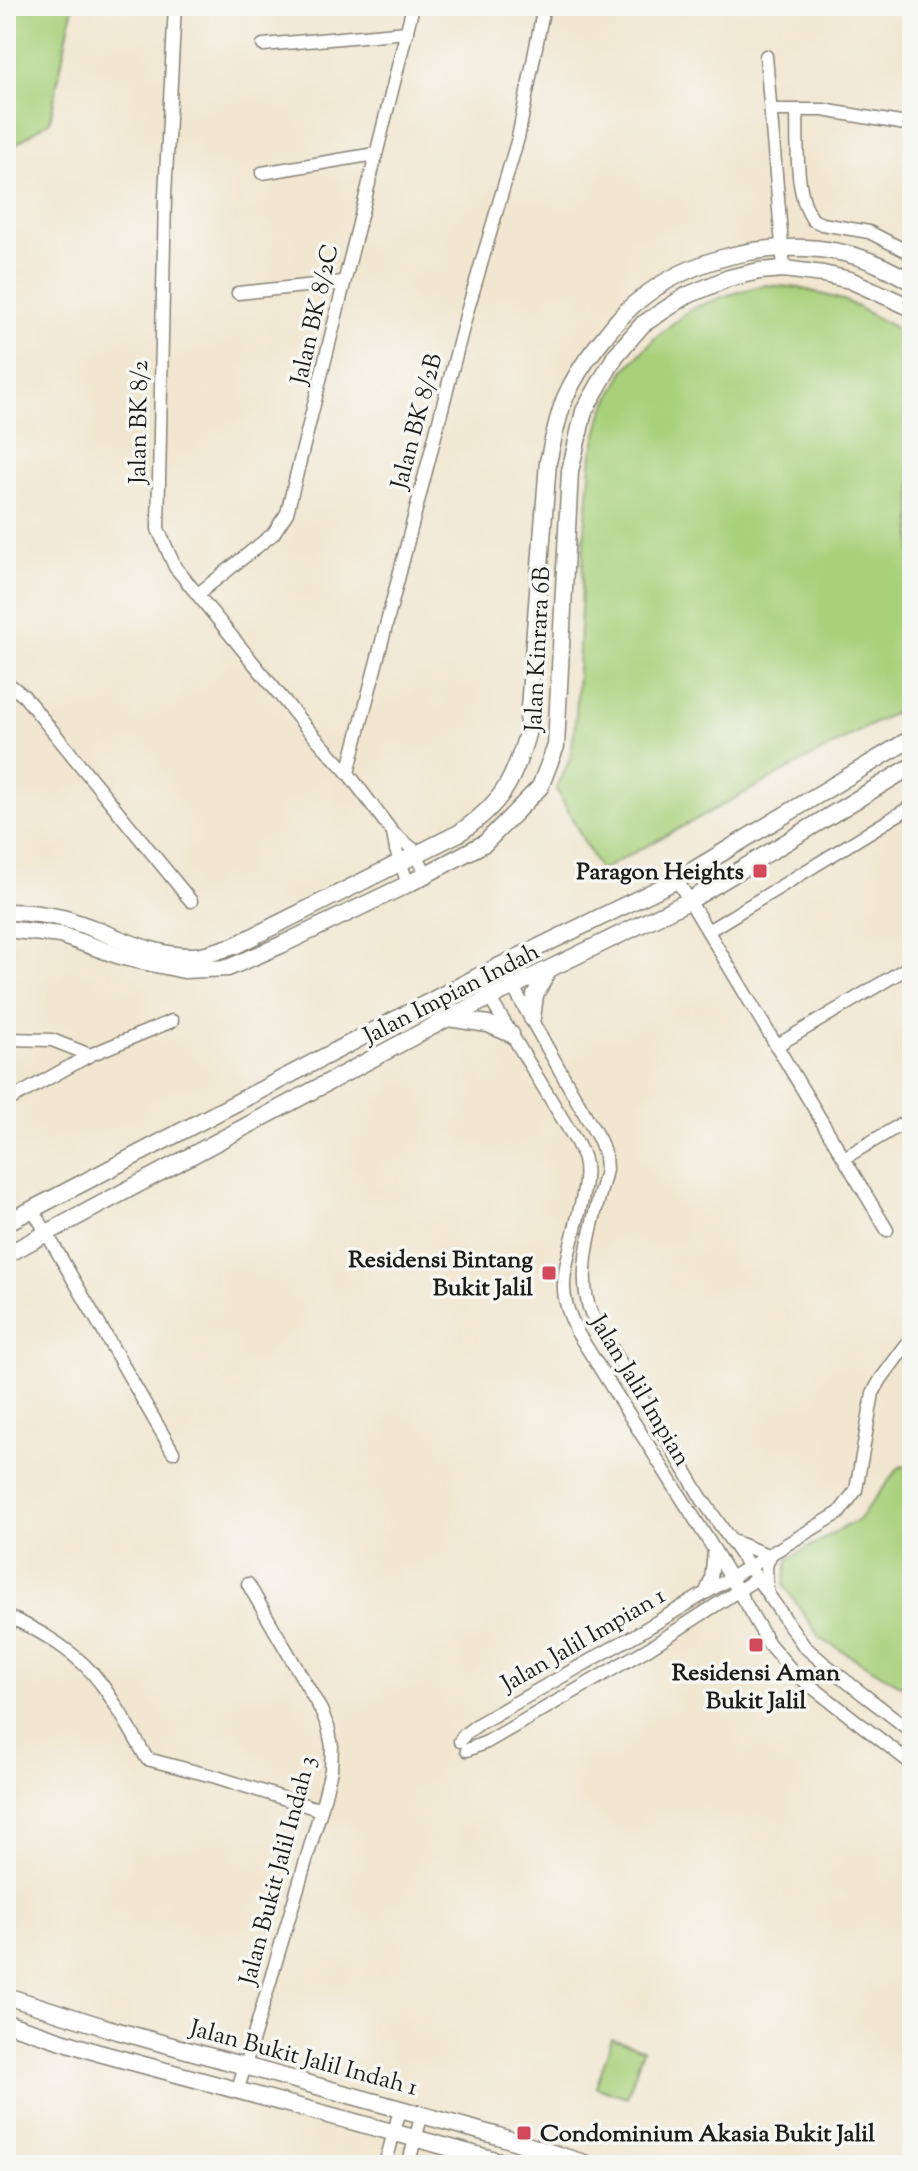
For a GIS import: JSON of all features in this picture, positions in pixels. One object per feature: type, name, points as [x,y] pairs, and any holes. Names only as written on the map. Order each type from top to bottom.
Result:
[{"type":"street","name":"Jalan BK 8/2","points":[[175,6],[165,195],[158,529],[175,567],[305,726],[348,773]]},
{"type":"street","name":"Jalan BK 8/2C","points":[[198,594],[273,534],[287,513],[413,6]]},
{"type":"street","name":"Jalan BK 8/2B","points":[[348,773],[467,312],[518,138],[544,6]]},
{"type":"street","points":[[263,45],[407,32]]},
{"type":"street","points":[[766,56],[784,269]]},
{"type":"street","points":[[772,110],[823,110],[912,125]]},
{"type":"street","points":[[797,111],[800,185],[803,202],[813,220],[869,232],[912,254]]},
{"type":"street","points":[[262,173],[375,154]]},
{"type":"street","name":"Jalan Kinrara 6B","points":[[6,912],[63,918],[130,944],[171,955],[197,956],[236,945],[459,833],[479,819],[501,796],[518,766],[527,734],[548,462],[556,425],[566,396],[588,358],[616,323],[638,301],[670,279],[706,264],[749,252],[783,248],[840,252],[877,263],[912,282]]},
{"type":"street","name":"Jalan Kinrara 6B","points":[[6,929],[60,935],[123,957],[184,970],[228,968],[427,875],[485,843],[540,787],[556,746],[570,471],[584,411],[616,355],[643,324],[686,296],[729,278],[759,271],[784,269],[850,280],[912,308]]},
{"type":"street","points":[[238,293],[343,282]]},
{"type":"street","points":[[6,682],[24,696],[191,901]]},
{"type":"street","name":"Jalan Impian Indah","points":[[6,1223],[477,977],[677,880],[912,738]]},
{"type":"street","name":"Jalan Impian Indah","points":[[6,1255],[448,1018],[689,901],[912,766]]},
{"type":"street","points":[[348,773],[393,833],[396,850],[427,875]]},
{"type":"street","points":[[708,931],[912,806]]},
{"type":"street","points":[[408,884],[409,859]]},
{"type":"street","points":[[677,880],[887,1230]]},
{"type":"street","points":[[776,1046],[912,965]]},
{"type":"street","name":"Jalan Jalil Impian","points":[[501,966],[600,1141],[605,1156],[606,1170],[585,1264],[585,1297],[591,1313],[702,1499],[804,1646],[912,1732]]},
{"type":"street","points":[[532,1018],[535,995],[547,972]]},
{"type":"street","name":"Jalan Jalil Impian","points":[[477,977],[577,1143],[585,1162],[584,1186],[564,1284],[567,1308],[577,1332],[715,1551],[769,1644],[794,1673],[912,1764]]},
{"type":"street","points":[[448,1018],[488,1024],[511,1034]]},
{"type":"street","points":[[6,1102],[90,1055],[172,1021]]},
{"type":"street","points":[[6,1039],[52,1040],[90,1055]]},
{"type":"street","points":[[844,1158],[912,1118]]},
{"type":"street","points":[[32,1208],[173,1452]]},
{"type":"street","name":"Jalan Jalil Impian 1","points":[[758,1578],[649,1648],[495,1737],[463,1746],[465,1734],[485,1721],[839,1513],[856,1490],[873,1393],[912,1337]]},
{"type":"street","points":[[731,1540],[770,1556],[766,1566],[767,1590]]},
{"type":"street","points":[[706,1592],[715,1551]]},
{"type":"street","name":"Jalan Bukit Jalil Indah 3","points":[[238,2089],[321,1810],[331,1770],[332,1746],[321,1710],[248,1584]]},
{"type":"street","points":[[717,1605],[727,1604],[750,1612]]},
{"type":"street","points":[[6,1616],[31,1627],[71,1654],[100,1682],[147,1759],[321,1810]]},
{"type":"street","points":[[485,1721],[495,1737]]},
{"type":"street","name":"Jalan Bukit Jalil Indah 1","points":[[6,1996],[107,2028],[422,2114],[590,2165]]},
{"type":"street","name":"Jalan Bukit Jalil Indah 1","points":[[6,2023],[99,2053],[514,2165]]},
{"type":"street","points":[[99,2053],[107,2028]]},
{"type":"street","points":[[385,2165],[400,2110]]},
{"type":"street","points":[[408,2165],[422,2114]]},
{"type":"green space","points":[[6,6],[73,6],[50,121],[6,151]]},
{"type":"green space","points":[[765,285],[800,288],[846,301],[912,337],[912,703],[600,871],[556,789],[571,757],[576,715],[584,540],[592,454],[603,412],[624,371],[656,337],[691,309]]},
{"type":"green space","points":[[902,1466],[912,1470],[912,1692],[820,1638],[784,1585],[788,1559],[859,1519]]},
{"type":"green space","points":[[612,2039],[643,2049],[627,2097],[596,2087]]},
{"type":"place","name":"Paragon Heights","points":[[760,871]]},
{"type":"place","name":"Residensi Bintang Bukit Jalil","points":[[549,1273]]},
{"type":"place","name":"Residensi Aman Bukit Jalil","points":[[756,1645]]},
{"type":"place","name":"Condominium Akasia Bukit Jalil","points":[[524,2133]]}]
